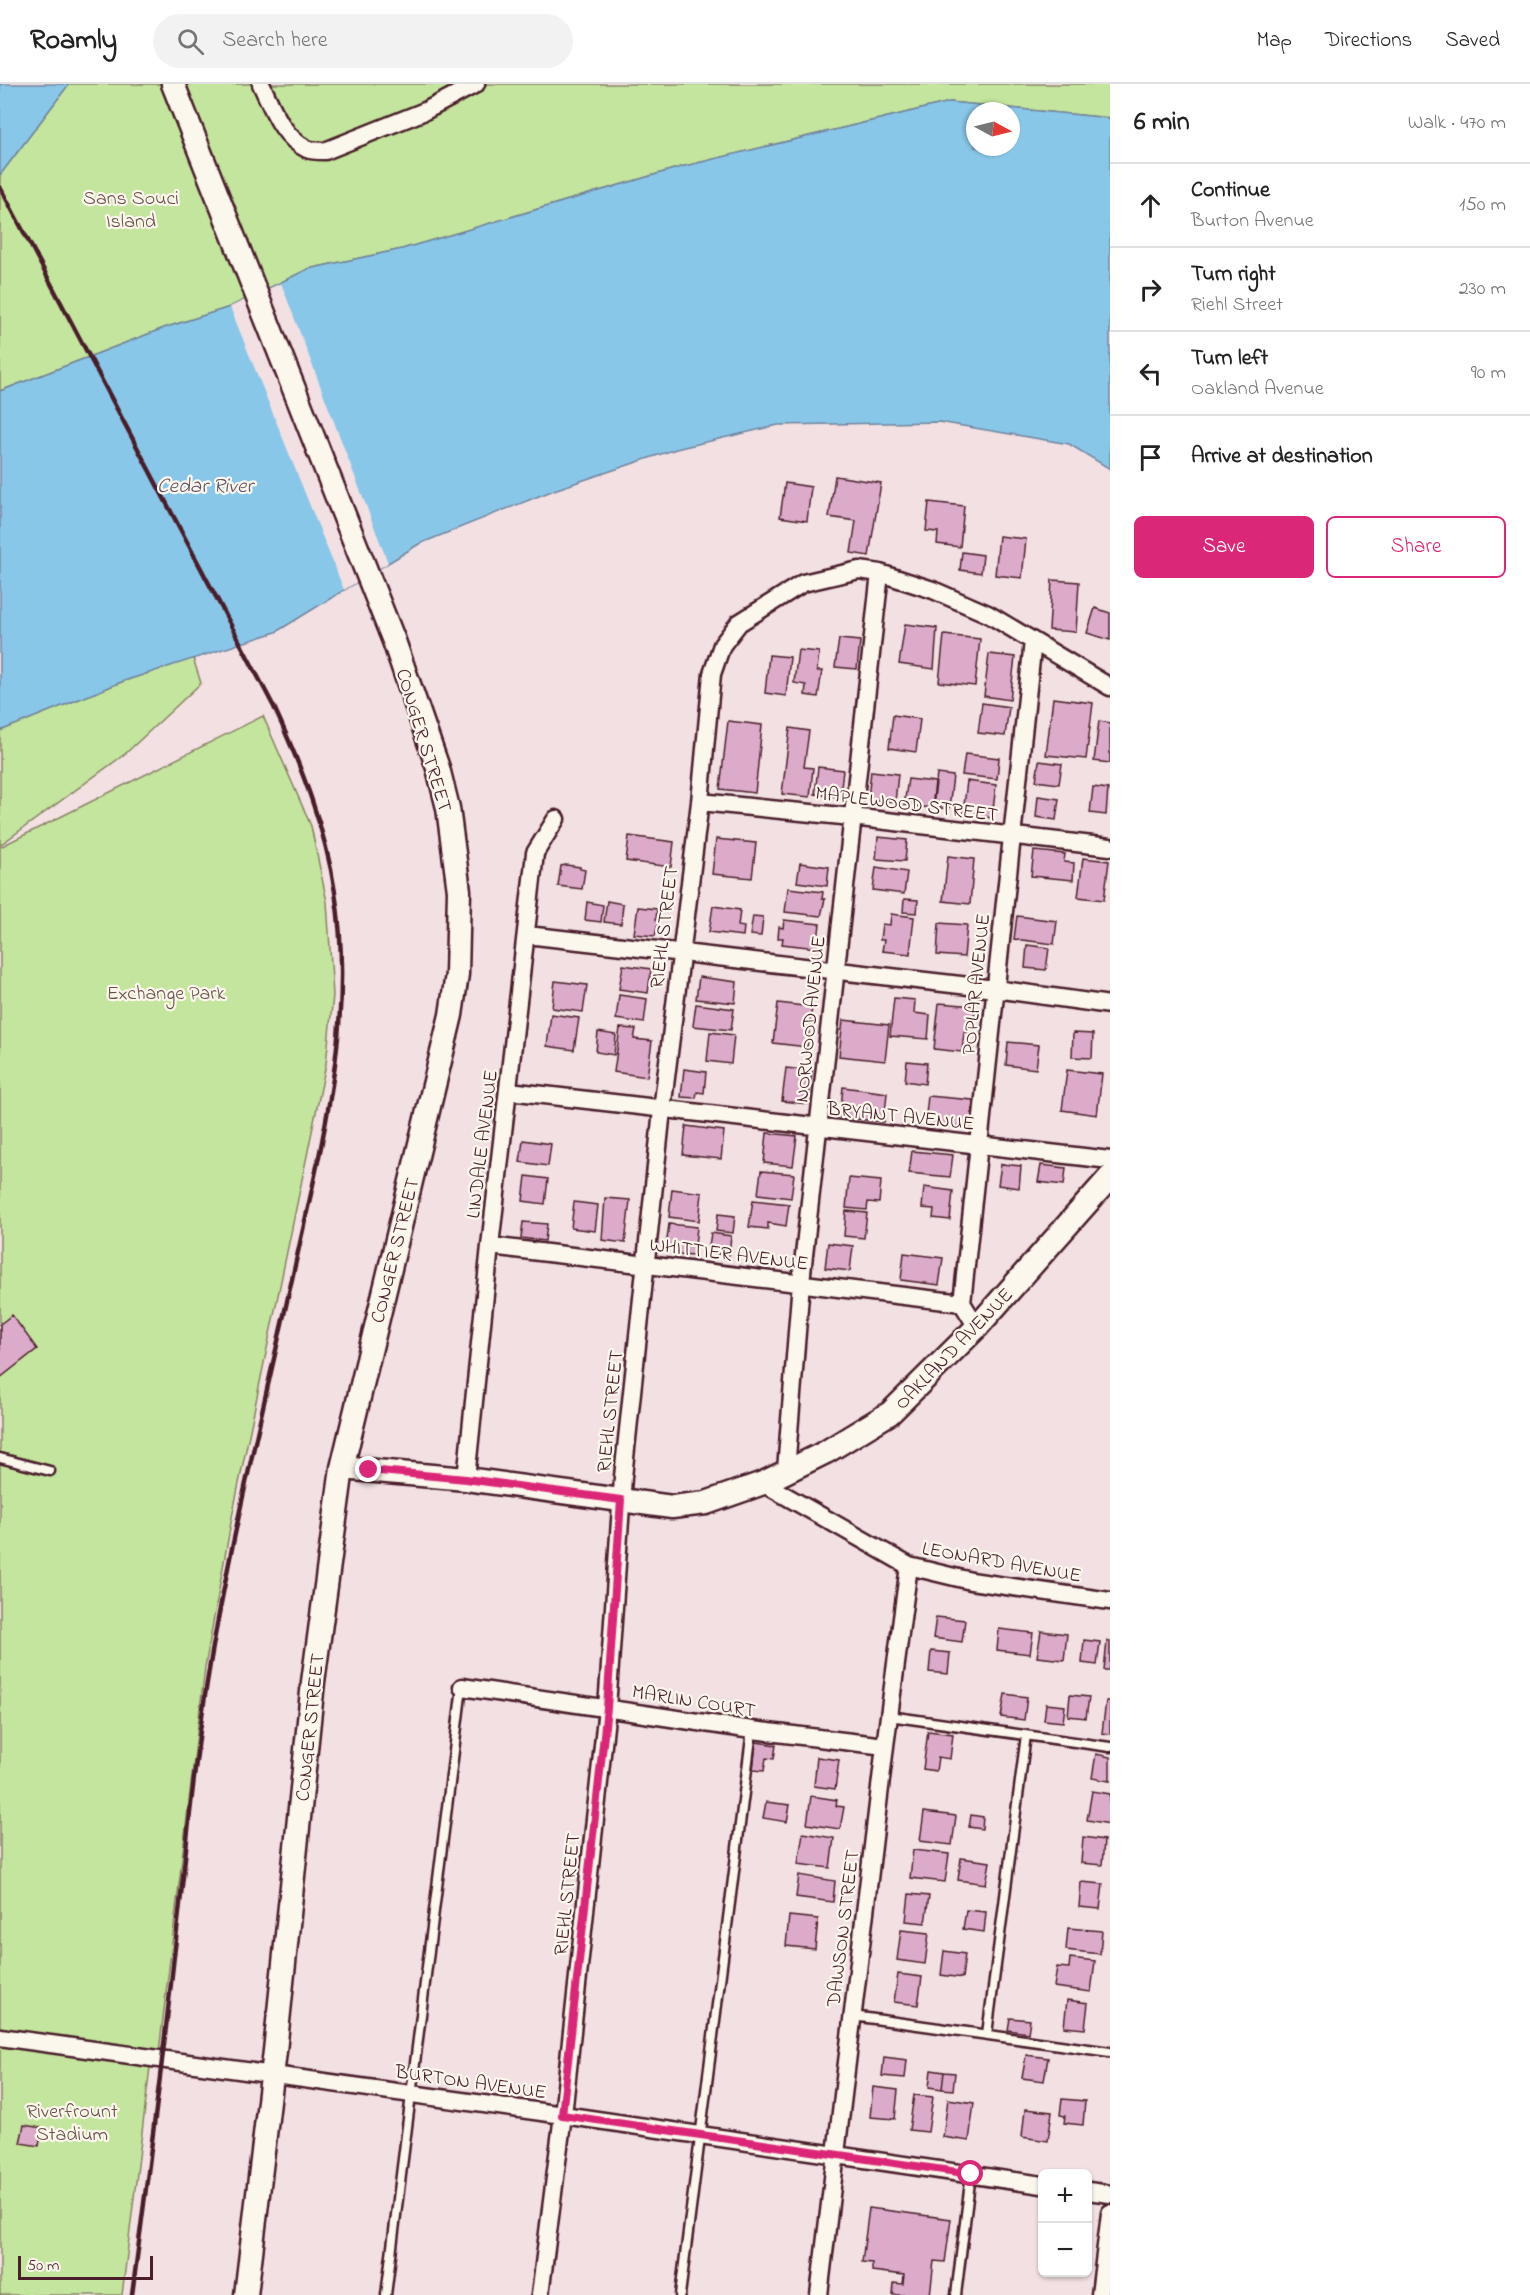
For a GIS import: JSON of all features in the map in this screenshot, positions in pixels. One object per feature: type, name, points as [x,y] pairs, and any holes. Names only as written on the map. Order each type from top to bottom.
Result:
[{"type":"main road","name":"CONGER STREET","points":[[173,84],[389,629],[438,768],[448,808],[458,880],[460,932],[458,974],[445,1047],[342,1468],[313,1682],[273,2076],[246,2295]]},
{"type":"main road","name":"OAKLAND AVENUE","points":[[342,1468],[466,1479],[672,1507],[706,1503],[763,1483],[826,1452],[890,1413],[976,1327],[1110,1177]]},
{"type":"street","points":[[261,84],[280,123],[294,140],[308,150],[325,151],[425,111],[476,84]]},
{"type":"street","name":"RIEHL STREET","points":[[540,2295],[607,1708],[621,1500],[645,1264],[680,953],[700,802],[712,674],[722,645],[739,623],[803,583],[859,570],[880,573],[933,590],[988,614],[1110,687]]},
{"type":"street","name":"NORWOOD AVENUE","points":[[786,1470],[801,1282],[880,573]]},
{"type":"street","name":"POPLAR AVENUE","points":[[962,1303],[1033,641]]},
{"type":"street","name":"MAPLEWOOD STREET","points":[[700,802],[1110,847]]},
{"type":"street","name":"LINDALE AVENUE","points":[[466,1479],[535,854],[556,819]]},
{"type":"street","points":[[527,935],[837,970],[1110,1005]]},
{"type":"street","name":"BRYANT AVENUE","points":[[509,1091],[1110,1160]]},
{"type":"street","name":"WHITTIER AVENUE","points":[[490,1246],[962,1303]]},
{"type":"street","points":[[962,1303],[976,1327]]},
{"type":"street","name":"LEONARD AVENUE","points":[[763,1483],[909,1566],[971,1581],[1110,1601]]},
{"type":"street","name":"DAWSON STREET","points":[[819,2295],[909,1566]]},
{"type":"street","name":"MARLIN COURT","points":[[462,1687],[752,1730],[885,1746]]},
{"type":"street","name":"BURTON AVENUE","points":[[0,2037],[1038,2184]]},
{"type":"street","points":[[1092,2192],[1110,2194]]},
{"type":"street","points":[[1100,2295],[1110,2212]]},
{"type":"lane","points":[[0,1458],[50,1471]]},
{"type":"lane","points":[[386,2295],[462,1687]]},
{"type":"lane","points":[[889,1716],[1110,1747]]},
{"type":"lane","points":[[680,2295],[752,1730]]},
{"type":"lane","points":[[987,2034],[1026,1735]]},
{"type":"lane","points":[[852,2016],[1110,2052]]},
{"type":"lane","points":[[956,2295],[971,2174]]},
{"type":"green space","name":"Sans Souci Island","points":[[69,84],[1110,84],[1110,118],[1020,109],[1020,102],[950,102],[681,167],[402,249],[308,269],[230,307],[164,328],[0,391],[0,175]]},
{"type":"green space","points":[[193,658],[201,683],[125,754],[0,845],[0,731],[124,681]]},
{"type":"green space","name":"Exchange Park","points":[[263,716],[311,826],[327,902],[333,995],[326,1064],[232,1517],[205,1667],[158,2060],[151,2059],[122,2295],[0,2295],[0,847]]},
{"type":"water","points":[[0,84],[69,84],[0,175]]},
{"type":"water","name":"Cedar River","points":[[950,102],[966,104],[966,156],[1020,156],[1020,109],[1110,118],[1110,469],[1069,444],[939,422],[778,425],[676,449],[554,490],[419,544],[276,632],[124,681],[0,731],[0,391],[164,328],[230,307],[308,269],[402,249],[681,167]]},
{"type":"pier","points":[[281,283],[388,563],[344,590],[230,307]]},
{"type":"building","points":[[835,476],[881,483],[869,556],[851,553],[856,521],[829,517]]},
{"type":"building","points":[[785,483],[811,487],[807,521],[780,517]]},
{"type":"building","points":[[929,502],[964,506],[960,547],[937,544],[938,532],[926,531]]},
{"type":"building","points":[[999,536],[1026,539],[1022,578],[995,575]]},
{"type":"building","points":[[962,552],[983,555],[981,573],[960,570]]},
{"type":"building","points":[[1052,580],[1079,582],[1076,632],[1049,630]]},
{"type":"building","points":[[1095,608],[1110,613],[1110,640],[1087,633]]},
{"type":"building","points":[[905,624],[937,628],[934,669],[899,664]]},
{"type":"building","points":[[944,635],[980,639],[975,686],[939,682]]},
{"type":"building","points":[[839,639],[860,641],[857,669],[835,667]]},
{"type":"building","points":[[798,650],[819,652],[817,671],[822,671],[818,697],[805,695],[806,685],[794,683]]},
{"type":"building","points":[[989,654],[1015,657],[1010,700],[984,696]]},
{"type":"building","points":[[769,655],[790,657],[786,696],[765,693]]},
{"type":"building","points":[[1053,698],[1093,703],[1086,759],[1046,755]]},
{"type":"building","points":[[982,703],[1009,707],[1005,736],[978,733]]},
{"type":"building","points":[[893,715],[920,719],[916,752],[889,748]]},
{"type":"building","points":[[728,721],[762,725],[755,793],[720,789]]},
{"type":"building","points":[[1099,721],[1110,723],[1110,763],[1094,761]]},
{"type":"building","points":[[790,728],[809,731],[804,767],[813,768],[810,797],[782,794]]},
{"type":"building","points":[[965,754],[999,758],[997,779],[962,775]]},
{"type":"building","points":[[1039,761],[1062,764],[1059,784],[1036,781]]},
{"type":"building","points":[[818,767],[843,770],[840,797],[815,794]]},
{"type":"building","points":[[871,771],[898,774],[895,802],[868,799]]},
{"type":"building","points":[[937,774],[953,776],[949,809],[933,807]]},
{"type":"building","points":[[908,779],[935,782],[932,808],[904,805]]},
{"type":"building","points":[[967,781],[996,785],[992,818],[963,814]]},
{"type":"building","points":[[1093,787],[1108,789],[1106,815],[1090,813]]},
{"type":"building","points":[[1038,796],[1059,799],[1056,820],[1036,817]]},
{"type":"building","points":[[629,836],[674,842],[671,867],[626,861]]},
{"type":"building","points":[[878,837],[907,840],[905,861],[876,859]]},
{"type":"building","points":[[716,839],[756,843],[752,878],[712,874]]},
{"type":"building","points":[[1034,851],[1065,854],[1064,862],[1074,863],[1073,880],[1031,876]]},
{"type":"building","points":[[948,856],[974,859],[970,904],[943,901]]},
{"type":"building","points":[[1083,858],[1109,861],[1104,900],[1078,897]]},
{"type":"building","points":[[800,863],[829,867],[827,886],[797,882]]},
{"type":"building","points":[[566,865],[585,870],[582,889],[558,886],[561,866]]},
{"type":"building","points":[[876,867],[907,872],[904,894],[873,890]]},
{"type":"building","points":[[788,888],[823,892],[822,899],[825,899],[821,916],[785,912]]},
{"type":"building","points":[[904,899],[918,900],[917,913],[903,912]]},
{"type":"building","points":[[607,901],[623,904],[621,924],[604,922]]},
{"type":"building","points":[[587,902],[603,905],[601,922],[585,920]]},
{"type":"building","points":[[713,906],[740,910],[738,926],[744,927],[743,936],[709,932]]},
{"type":"building","points":[[638,907],[657,909],[656,920],[659,920],[655,936],[634,934]]},
{"type":"building","points":[[891,914],[914,917],[910,954],[882,951],[884,940],[880,940],[882,924],[890,925]]},
{"type":"building","points":[[753,916],[763,917],[761,936],[750,935]]},
{"type":"building","points":[[1017,916],[1057,921],[1054,944],[1014,939]]},
{"type":"building","points":[[784,920],[820,924],[817,948],[782,944],[783,938],[778,938],[779,927],[783,928]]},
{"type":"building","points":[[939,923],[967,925],[964,957],[937,955]]},
{"type":"building","points":[[1027,945],[1049,948],[1046,970],[1025,968]]},
{"type":"building","points":[[623,965],[651,969],[648,993],[619,989]]},
{"type":"building","points":[[699,977],[737,982],[735,1003],[696,999]]},
{"type":"building","points":[[555,981],[587,985],[583,1012],[552,1008]]},
{"type":"building","points":[[619,995],[647,999],[644,1023],[616,1019]]},
{"type":"building","points":[[894,998],[915,1000],[914,1013],[930,1015],[928,1039],[890,1036]]},
{"type":"building","points":[[778,1003],[812,1007],[807,1047],[773,1043]]},
{"type":"building","points":[[939,1003],[975,1006],[973,1033],[964,1032],[962,1052],[934,1049]]},
{"type":"building","points":[[696,1004],[734,1009],[731,1030],[693,1026]]},
{"type":"building","points":[[551,1014],[579,1018],[574,1050],[547,1046]]},
{"type":"building","points":[[843,1020],[889,1025],[885,1061],[839,1056]]},
{"type":"building","points":[[620,1028],[636,1029],[634,1039],[652,1041],[647,1077],[614,1072]]},
{"type":"building","points":[[598,1032],[616,1035],[614,1055],[596,1052]]},
{"type":"building","points":[[710,1032],[734,1035],[731,1064],[707,1061]]},
{"type":"building","points":[[1073,1033],[1093,1034],[1092,1058],[1072,1057]]},
{"type":"building","points":[[1008,1042],[1039,1045],[1036,1069],[1006,1065]]},
{"type":"building","points":[[907,1061],[927,1063],[925,1084],[905,1081]]},
{"type":"building","points":[[786,1068],[812,1071],[808,1104],[782,1101]]},
{"type":"building","points":[[684,1069],[706,1072],[704,1093],[697,1092],[696,1098],[681,1097]]},
{"type":"building","points":[[1067,1070],[1102,1074],[1097,1115],[1062,1110]]},
{"type":"building","points":[[843,1087],[887,1093],[884,1122],[840,1117]]},
{"type":"building","points":[[928,1096],[973,1100],[971,1128],[925,1124]]},
{"type":"building","points":[[686,1126],[724,1131],[721,1159],[683,1155]]},
{"type":"building","points":[[767,1133],[797,1136],[793,1166],[764,1163]]},
{"type":"building","points":[[523,1140],[551,1144],[548,1166],[520,1162]]},
{"type":"building","points":[[912,1151],[953,1155],[950,1177],[909,1173]]},
{"type":"building","points":[[1001,1164],[1021,1166],[1019,1188],[998,1185]]},
{"type":"building","points":[[1041,1165],[1066,1168],[1064,1185],[1038,1182]]},
{"type":"building","points":[[761,1171],[794,1174],[791,1198],[758,1194]]},
{"type":"building","points":[[526,1176],[548,1179],[545,1204],[523,1201]]},
{"type":"building","points":[[849,1178],[881,1181],[879,1203],[868,1202],[867,1210],[846,1208]]},
{"type":"building","points":[[924,1187],[953,1191],[950,1220],[933,1218],[934,1209],[922,1208]]},
{"type":"building","points":[[672,1189],[702,1193],[699,1221],[669,1217]]},
{"type":"building","points":[[605,1198],[630,1200],[625,1243],[602,1240]]},
{"type":"building","points":[[753,1200],[789,1204],[786,1226],[768,1223],[768,1229],[749,1227]]},
{"type":"building","points":[[574,1202],[598,1205],[595,1231],[571,1228]]},
{"type":"building","points":[[846,1211],[867,1213],[864,1238],[844,1236]]},
{"type":"building","points":[[718,1214],[735,1216],[733,1233],[716,1231]]},
{"type":"building","points":[[523,1222],[547,1224],[545,1241],[521,1238]]},
{"type":"building","points":[[669,1224],[697,1227],[694,1255],[678,1254],[678,1249],[666,1248]]},
{"type":"building","points":[[711,1233],[731,1236],[729,1255],[708,1253]]},
{"type":"building","points":[[828,1243],[853,1246],[850,1271],[825,1268]]},
{"type":"building","points":[[904,1253],[943,1258],[939,1285],[901,1280]]},
{"type":"building","points":[[12,1315],[37,1349],[0,1378],[0,1324]]},
{"type":"building","points":[[936,1617],[965,1620],[962,1642],[933,1638]]},
{"type":"building","points":[[999,1629],[1033,1633],[1030,1654],[997,1650]]},
{"type":"building","points":[[1041,1631],[1067,1634],[1064,1660],[1037,1657]]},
{"type":"building","points":[[1084,1640],[1100,1642],[1097,1665],[1082,1663]]},
{"type":"building","points":[[1107,1641],[1110,1642],[1110,1670],[1104,1670]]},
{"type":"building","points":[[931,1651],[950,1653],[948,1674],[929,1672]]},
{"type":"building","points":[[1005,1694],[1027,1697],[1024,1720],[1001,1717]]},
{"type":"building","points":[[1070,1695],[1089,1697],[1086,1718],[1068,1716]]},
{"type":"building","points":[[1106,1701],[1110,1701],[1110,1734],[1102,1733]]},
{"type":"building","points":[[1046,1704],[1065,1706],[1063,1722],[1044,1720]]},
{"type":"building","points":[[928,1731],[953,1734],[950,1759],[938,1757],[936,1771],[923,1769]]},
{"type":"building","points":[[756,1742],[776,1745],[774,1759],[766,1758],[764,1771],[753,1770]]},
{"type":"building","points":[[1096,1754],[1110,1757],[1110,1781],[1092,1778]]},
{"type":"building","points":[[817,1757],[839,1760],[835,1789],[814,1786]]},
{"type":"building","points":[[1092,1791],[1110,1794],[1110,1824],[1087,1820]]},
{"type":"building","points":[[811,1796],[837,1800],[836,1806],[844,1807],[840,1829],[807,1824]]},
{"type":"building","points":[[766,1802],[790,1805],[787,1822],[763,1818]]},
{"type":"building","points":[[924,1812],[956,1816],[952,1845],[920,1841]]},
{"type":"building","points":[[971,1815],[983,1817],[982,1829],[969,1827]]},
{"type":"building","points":[[803,1833],[834,1838],[830,1868],[798,1864]]},
{"type":"building","points":[[1083,1837],[1104,1840],[1102,1865],[1081,1863]]},
{"type":"building","points":[[913,1850],[949,1854],[945,1882],[910,1878]]},
{"type":"building","points":[[961,1858],[990,1862],[986,1884],[958,1880]]},
{"type":"building","points":[[799,1875],[835,1881],[833,1902],[796,1897]]},
{"type":"building","points":[[1081,1882],[1103,1884],[1100,1909],[1079,1907]]},
{"type":"building","points":[[909,1894],[929,1896],[925,1923],[906,1921]]},
{"type":"building","points":[[966,1910],[986,1912],[984,1932],[963,1929]]},
{"type":"building","points":[[789,1916],[818,1919],[815,1949],[786,1946]]},
{"type":"building","points":[[1068,1928],[1102,1931],[1100,1954],[1066,1950]]},
{"type":"building","points":[[901,1930],[929,1933],[925,1964],[897,1960]]},
{"type":"building","points":[[944,1951],[965,1954],[962,1978],[941,1975]]},
{"type":"building","points":[[1070,1958],[1095,1961],[1091,1992],[1054,1987],[1057,1967],[1069,1968]]},
{"type":"building","points":[[898,1974],[922,1977],[918,2005],[894,2002]]},
{"type":"building","points":[[1067,2000],[1088,2003],[1085,2029],[1064,2027]]},
{"type":"building","points":[[1010,2018],[1030,2020],[1028,2033],[1008,2030]]},
{"type":"building","points":[[1026,2055],[1048,2058],[1044,2081],[1022,2078]]},
{"type":"building","points":[[884,2057],[907,2060],[905,2078],[882,2076]]},
{"type":"building","points":[[931,2070],[944,2072],[942,2089],[929,2087]]},
{"type":"building","points":[[944,2072],[955,2073],[953,2090],[942,2089]]},
{"type":"building","points":[[873,2087],[898,2090],[895,2119],[870,2117]]},
{"type":"building","points":[[914,2095],[933,2097],[928,2132],[909,2130]]},
{"type":"building","points":[[948,2099],[974,2103],[969,2141],[943,2137]]},
{"type":"building","points":[[1062,2099],[1085,2101],[1083,2125],[1064,2123],[1065,2116],[1060,2115]]},
{"type":"building","points":[[1025,2109],[1052,2112],[1048,2141],[1022,2137]]},
{"type":"building","points":[[24,2125],[42,2128],[39,2146],[20,2143]]},
{"type":"building","points":[[869,2208],[951,2219],[945,2262],[934,2261],[930,2295],[893,2295],[894,2283],[903,2284],[904,2275],[872,2271],[872,2263],[862,2262]]},
{"type":"railway","points":[[0,187],[274,707],[303,774],[325,844],[335,892],[340,939],[339,1032],[325,1124],[240,1509],[205,1695],[132,2295]]},
{"type":"route","points":[[369,1470],[466,1479],[621,1500],[607,1708],[562,2115],[971,2174]]},
{"type":"park label","name":"Riverfrount Stadium","points":[[72,2122]]}]
